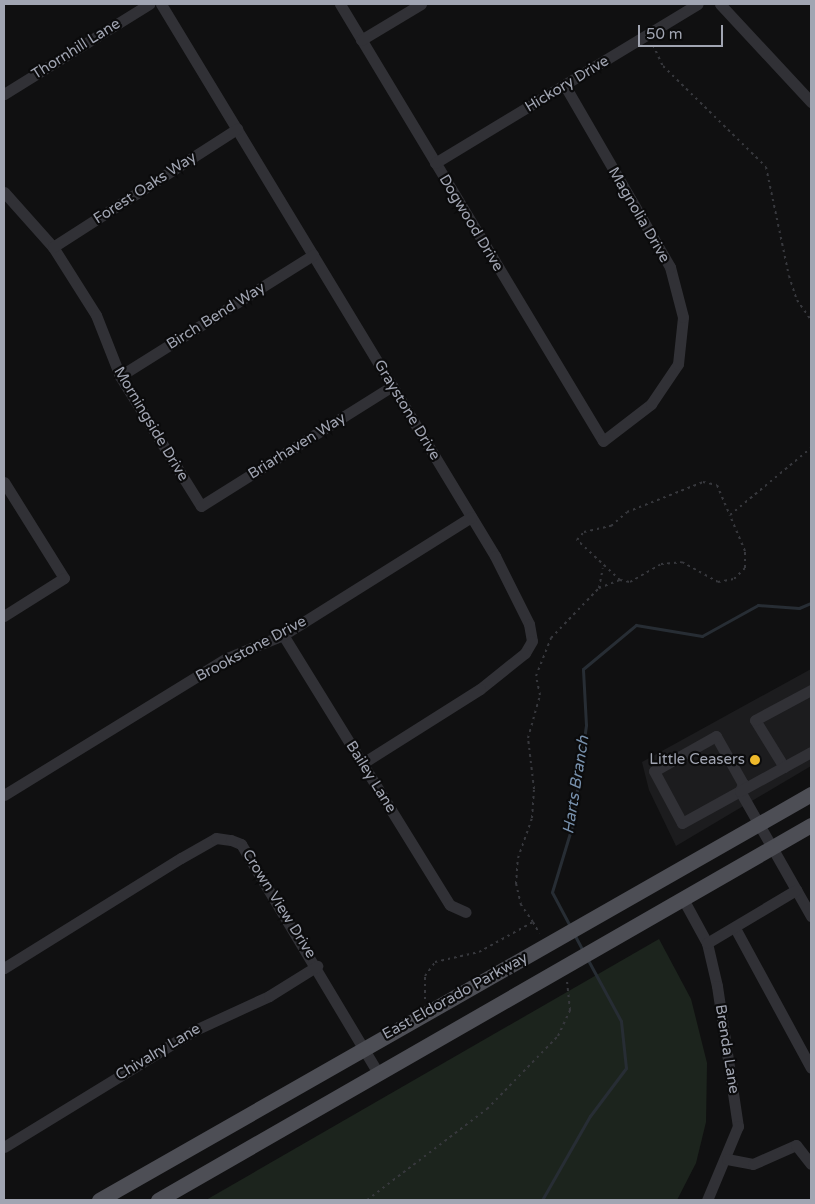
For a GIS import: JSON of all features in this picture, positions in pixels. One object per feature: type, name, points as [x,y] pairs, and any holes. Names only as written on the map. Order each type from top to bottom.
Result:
[{"type":"main road","name":"East Eldorado Parkway","points":[[99,1200],[811,794]]},
{"type":"main road","name":"East Eldorado Parkway","points":[[158,1200],[811,825]]},
{"type":"street","name":"Thornhill Lane","points":[[4,94],[149,4]]},
{"type":"street","name":"Graystone Drive","points":[[161,4],[472,517],[529,624],[532,641],[525,653],[480,689],[363,763]]},
{"type":"street","name":"Dogwood Drive","points":[[340,4],[603,441]]},
{"type":"street","points":[[361,40],[421,4]]},
{"type":"street","name":"Hickory Drive","points":[[435,163],[650,35],[698,4]]},
{"type":"street","points":[[720,4],[811,102]]},
{"type":"street","name":"Magnolia Drive","points":[[564,86],[670,267],[682,317],[678,364],[651,404],[603,441]]},
{"type":"street","name":"Forest Oaks Way","points":[[53,248],[237,129]]},
{"type":"street","name":"Morningside Drive","points":[[4,192],[53,248],[96,315],[120,376],[201,506]]},
{"type":"street","name":"Birch Bend Way","points":[[120,376],[313,255]]},
{"type":"street","name":"Briarhaven Way","points":[[201,506],[392,386]]},
{"type":"street","points":[[4,482],[64,578],[4,616]]},
{"type":"street","name":"Brookstone Drive","points":[[4,795],[227,658],[283,635],[472,517]]},
{"type":"street","name":"Bailey Lane","points":[[283,635],[450,905],[466,912]]},
{"type":"street","points":[[784,767],[755,720],[811,690]]},
{"type":"street","points":[[740,791],[743,784],[716,736],[654,771],[682,823],[811,752]]},
{"type":"street","points":[[740,791],[811,916]]},
{"type":"street","name":"Crown View Drive","points":[[4,968],[216,838],[241,844],[317,966],[378,1073]]},
{"type":"street","points":[[706,943],[735,928],[796,890]]},
{"type":"street","name":"Brenda Lane","points":[[683,899],[706,943],[738,1126],[727,1159],[707,1200]]},
{"type":"street","points":[[735,928],[811,1068]]},
{"type":"street","name":"Chivalry Lane","points":[[4,1147],[193,1031],[269,996],[317,966]]},
{"type":"street","points":[[727,1159],[752,1164],[796,1145],[811,1164]]},
{"type":"path","points":[[650,35],[663,66],[766,167],[789,276],[797,300],[811,320]]},
{"type":"path","points":[[730,515],[811,448]]},
{"type":"path","points":[[703,482],[717,485],[730,515],[745,551],[744,568],[734,580],[718,582],[682,562],[652,567],[630,582],[620,580],[603,568],[578,540],[584,532],[611,526],[627,512],[703,482]]},
{"type":"path","points":[[599,588],[603,568]]},
{"type":"path","points":[[542,937],[516,884],[522,837],[532,818],[534,789],[528,738],[540,695],[536,676],[551,638],[599,588],[620,580]]},
{"type":"path","points":[[425,999],[425,976],[435,962],[479,952],[533,922]]},
{"type":"path","points":[[366,1200],[487,1109],[558,1036],[570,1010],[564,976]]},
{"type":"shaded area","points":[[811,669],[811,766],[676,846],[649,790],[642,762]]},
{"type":"shaded area","points":[[659,939],[691,999],[707,1063],[706,1122],[696,1163],[677,1200],[206,1200]]},
{"type":"waterway","name":"Harts Branch","points":[[570,926],[552,892],[572,826],[586,725],[583,669],[636,625],[702,636],[758,605],[799,608],[811,603]]},
{"type":"waterway","name":"Harts Branch","points":[[574,934],[583,951]]},
{"type":"waterway","name":"Harts Branch","points":[[542,1200],[590,1116],[626,1068],[621,1021],[587,958]]},
{"type":"place","name":"Little Ceasers","points":[[755,760]]}]
